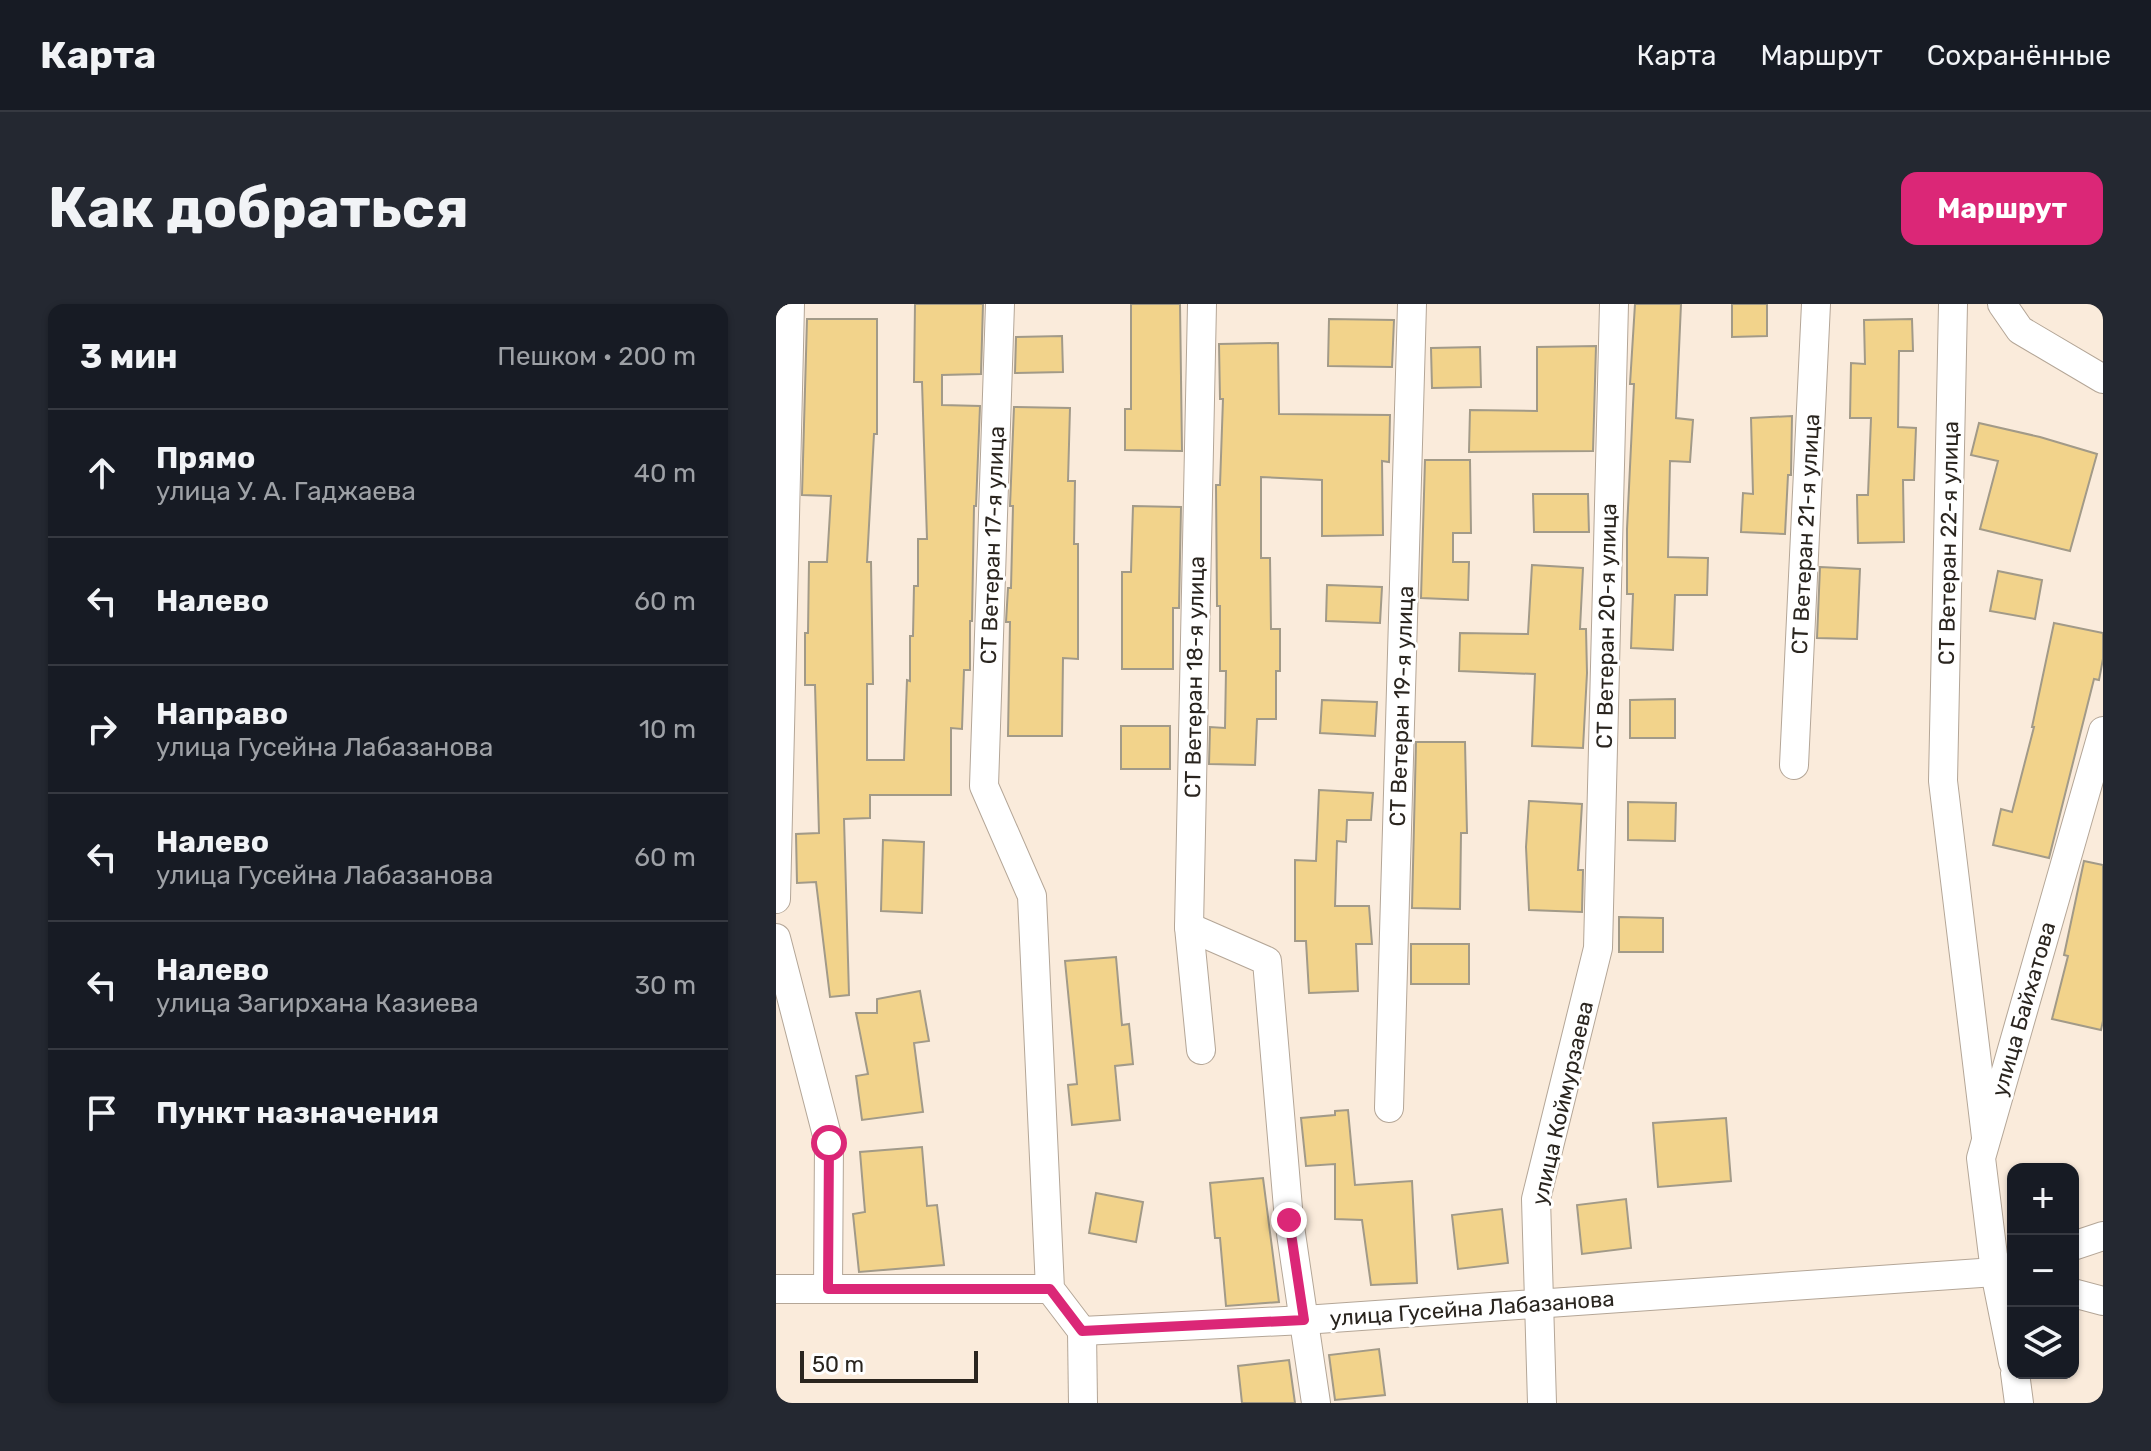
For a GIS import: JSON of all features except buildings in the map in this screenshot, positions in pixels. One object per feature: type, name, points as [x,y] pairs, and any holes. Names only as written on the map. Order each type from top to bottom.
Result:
[{"type":"street","points":[[776,899],[790,304]]},
{"type":"street","name":"СТ Ветеран 17-я улица","points":[[1000,304],[984,786],[1032,896],[1050,1289]]},
{"type":"street","name":"СТ Ветеран 18-я улица","points":[[1201,1050],[1189,927],[1202,304]]},
{"type":"street","name":"СТ Ветеран 19-я улица","points":[[1389,1108],[1412,304]]},
{"type":"street","name":"СТ Ветеран 20-я улица","points":[[1598,948],[1614,304]]},
{"type":"street","name":"СТ Ветеран 21-я улица","points":[[1794,765],[1816,304]]},
{"type":"street","name":"СТ Ветеран 22-я улица","points":[[1953,304],[1943,781],[1986,1137]]},
{"type":"street","points":[[2002,304],[2020,330],[2103,379]]},
{"type":"street","name":"улица Байхатова","points":[[2007,1272],[1981,1158],[2092,810],[2103,731]]},
{"type":"street","points":[[1189,927],[1267,961],[1289,1220],[1316,1403]]},
{"type":"street","points":[[776,938],[829,1143],[828,1289]]},
{"type":"street","name":"улица Коймурзаева","points":[[1542,1403],[1536,1199],[1598,948]]},
{"type":"street","points":[[2079,1244],[2103,1236]]},
{"type":"street","name":"улица Гусейна Лабазанова","points":[[1082,1331],[1304,1320],[2007,1272]]},
{"type":"street","points":[[776,1289],[1050,1289],[1082,1331],[1083,1403]]},
{"type":"street","points":[[2079,1295],[2103,1301]]},
{"type":"street","points":[[2016,1379],[2019,1403]]},
{"type":"route","points":[[829,1143],[828,1289],[1050,1289],[1082,1331],[1304,1320],[1289,1220]]}]
